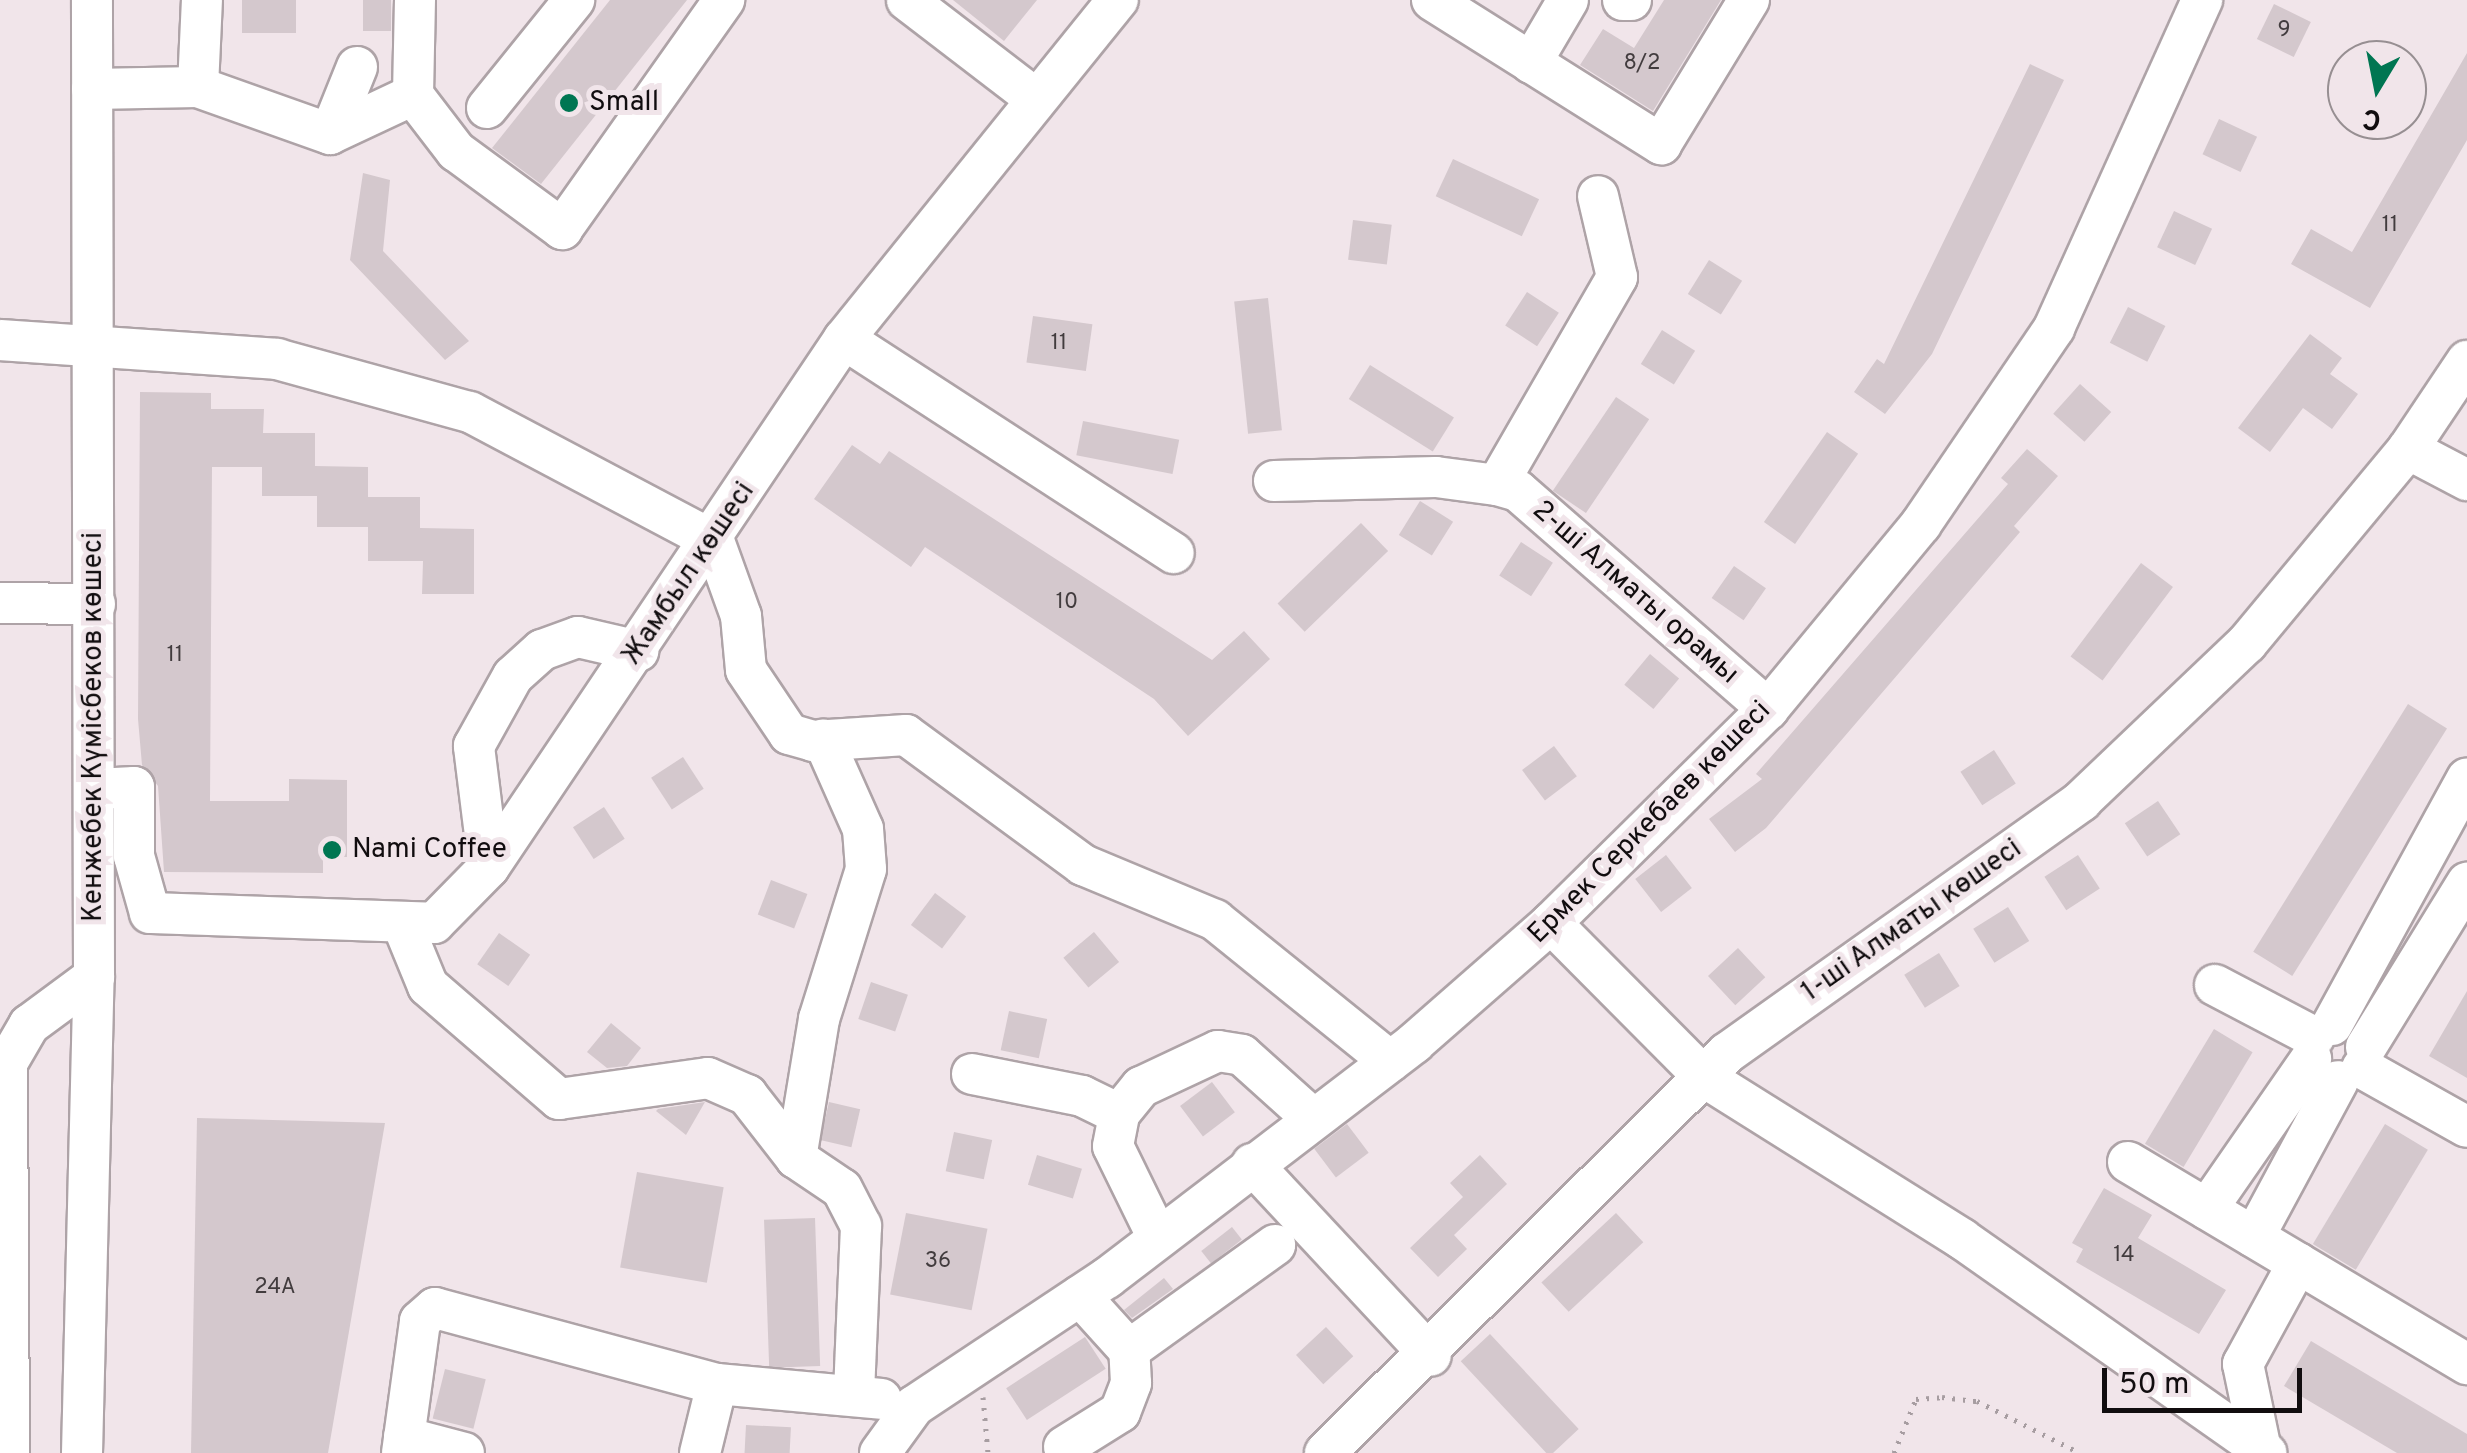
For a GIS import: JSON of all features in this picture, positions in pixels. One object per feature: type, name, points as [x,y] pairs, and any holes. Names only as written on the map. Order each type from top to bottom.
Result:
[{"type":"street","points":[[62,0],[92,14]]},
{"type":"street","points":[[198,87],[202,0]]},
{"type":"street","points":[[415,0],[413,95],[456,151],[562,229],[724,0]]},
{"type":"street","points":[[487,108],[574,0]]},
{"type":"street","points":[[907,0],[1036,99]]},
{"type":"street","name":"Жамбыл көшесі","points":[[96,790],[134,787],[134,856],[150,913],[434,922],[489,868],[714,540],[844,338],[1118,0]]},
{"type":"street","points":[[1432,0],[1661,144],[1748,0]]},
{"type":"street","points":[[1531,62],[1568,0]]},
{"type":"street","points":[[1623,0],[1632,0]]},
{"type":"street","name":"Ермек Серкебаев көшесі","points":[[880,1453],[914,1406],[980,1369],[1390,1061],[1552,923],[1768,709],[1921,524],[2054,328],[2202,0]]},
{"type":"street","name":"Кенжебек Күмісбеков көшесі","points":[[73,1444],[94,977],[92,14]]},
{"type":"street","points":[[330,134],[357,67]]},
{"type":"street","points":[[92,89],[198,87],[330,134],[413,95]]},
{"type":"street","points":[[1497,486],[1617,277],[1598,196]]},
{"type":"street","points":[[844,338],[1174,553]]},
{"type":"street","points":[[0,340],[91,341],[277,359],[470,412],[714,540],[741,616],[746,670],[769,716],[790,734],[823,739],[906,735],[1083,866],[1215,920],[1390,1061]]},
{"type":"street","name":"1-ші Алматы көшесі","points":[[1326,1453],[1431,1356],[1704,1077],[2080,800],[2247,643],[2408,449],[2467,361]]},
{"type":"street","points":[[2408,449],[2467,480]]},
{"type":"street","name":"2-ші Алматы орамы","points":[[1274,481],[1436,477],[1518,492],[1768,709]]},
{"type":"street","points":[[0,603],[95,604]]},
{"type":"street","points":[[489,868],[474,746],[513,676],[542,650],[578,637],[638,651]]},
{"type":"street","points":[[796,1158],[819,1019],[866,869],[863,829],[823,739]]},
{"type":"street","points":[[2254,1237],[2467,778]]},
{"type":"street","points":[[2207,1209],[2337,1053],[2467,883]]},
{"type":"street","points":[[402,923],[428,986],[559,1099],[708,1078],[747,1095],[796,1158],[842,1188],[861,1226],[854,1392]]},
{"type":"street","points":[[1552,923],[1704,1077],[1962,1240],[2264,1451]]},
{"type":"street","points":[[9,1453],[3,1222],[7,1062],[29,1025],[94,977]]},
{"type":"street","points":[[2215,984],[2467,1127]]},
{"type":"street","points":[[1158,1238],[1113,1146],[1119,1114],[1141,1087],[1218,1051],[1242,1054],[1313,1118]]},
{"type":"street","points":[[972,1074],[1082,1096],[1119,1114]]},
{"type":"street","points":[[2128,1162],[2467,1364]]},
{"type":"street","points":[[1252,1164],[1431,1356]]},
{"type":"street","points":[[1064,1447],[1120,1412],[1130,1350],[1275,1246]]},
{"type":"street","points":[[2264,1451],[2243,1364],[2298,1263]]},
{"type":"street","points":[[1080,1296],[1130,1350]]},
{"type":"street","points":[[464,1453],[403,1445],[420,1320],[435,1308],[718,1384],[854,1392],[914,1406]]},
{"type":"street","points":[[700,1453],[718,1384]]},
{"type":"path","points":[[980,1369],[988,1453]]},
{"type":"path","points":[[1894,1453],[1916,1399],[1942,1396],[1977,1401],[2080,1453]]},
{"type":"building","points":[[242,0],[296,0],[296,33],[242,33]]},
{"type":"building","points":[[363,0],[391,0],[391,31],[363,31]]},
{"type":"building","points":[[610,0],[687,0],[541,184],[492,148]]},
{"type":"building","points":[[953,0],[1037,0],[1004,41]]},
{"type":"building","points":[[1664,0],[1721,0],[1653,111],[1580,65],[1603,29],[1634,48]]},
{"type":"building","points":[[2274,4],[2311,22],[2294,57],[2257,39]]},
{"type":"building","points":[[2467,53],[2467,140],[2370,308],[2291,264],[2311,229],[2352,252],[2417,140],[2427,140],[2427,122]]},
{"type":"building","points":[[2030,64],[2064,80],[1932,354],[1885,414],[1854,392],[1877,359],[1884,364]]},
{"type":"building","points":[[2219,119],[2257,137],[2241,172],[2203,154]]},
{"type":"building","points":[[1453,159],[1539,199],[1522,236],[1436,196]]},
{"type":"building","points":[[363,173],[390,180],[383,251],[469,341],[445,360],[350,260]]},
{"type":"building","points":[[2174,211],[2212,229],[2195,265],[2157,247]]},
{"type":"building","points":[[1353,220],[1392,225],[1387,264],[1348,260]]},
{"type":"building","points":[[1709,260],[1742,281],[1721,315],[1688,294]]},
{"type":"building","points":[[1527,292],[1559,313],[1537,346],[1505,326]]},
{"type":"building","points":[[1268,298],[1282,430],[1248,434],[1234,302]]},
{"type":"building","points":[[2128,307],[2165,326],[2147,362],[2110,343]]},
{"type":"building","points":[[1033,316],[1092,324],[1086,371],[1026,363]]},
{"type":"building","points":[[1662,330],[1695,351],[1674,385],[1641,364]]},
{"type":"building","points":[[2310,334],[2342,358],[2330,374],[2358,394],[2332,429],[2303,408],[2270,452],[2238,428]]},
{"type":"building","points":[[1370,365],[1454,417],[1433,451],[1349,399]]},
{"type":"building","points":[[2080,384],[2111,412],[2084,442],[2053,414]]},
{"type":"building","points":[[140,392],[211,393],[211,409],[264,409],[263,433],[315,433],[315,466],[368,467],[368,497],[420,497],[420,528],[474,529],[474,594],[422,594],[423,561],[368,561],[368,527],[317,527],[317,496],[262,496],[262,467],[212,467],[210,801],[289,801],[289,779],[347,780],[347,857],[323,857],[323,873],[164,872],[158,786],[142,765],[138,719]]},
{"type":"building","points":[[1616,397],[1649,419],[1586,513],[1553,491]]},
{"type":"building","points":[[1083,421],[1179,440],[1173,474],[1076,455]]},
{"type":"building","points":[[1827,432],[1858,454],[1795,544],[1764,522]]},
{"type":"building","points":[[852,445],[880,464],[889,451],[1212,660],[1244,631],[1270,659],[1188,736],[1154,699],[925,547],[911,567],[814,499]]},
{"type":"building","points":[[2027,449],[2058,476],[2014,526],[2020,532],[1766,828],[1735,852],[1709,819],[1762,779],[1756,774],[2008,484],[2001,478]]},
{"type":"building","points":[[1420,501],[1453,522],[1432,556],[1399,535]]},
{"type":"building","points":[[1361,523],[1388,551],[1305,632],[1278,604]]},
{"type":"building","points":[[1521,542],[1553,563],[1531,596],[1499,576]]},
{"type":"building","points":[[2141,563],[2173,587],[2103,681],[2071,656]]},
{"type":"building","points":[[1734,566],[1766,588],[1744,620],[1712,598]]},
{"type":"building","points":[[1650,654],[1679,678],[1653,709],[1624,685]]},
{"type":"building","points":[[2408,704],[2447,728],[2292,976],[2253,952]]},
{"type":"building","points":[[1554,746],[1577,776],[1545,800],[1522,770]]},
{"type":"building","points":[[1994,750],[2016,784],[1982,805],[1960,772]]},
{"type":"building","points":[[683,757],[704,789],[672,810],[651,778]]},
{"type":"building","points":[[2158,801],[2180,834],[2147,857],[2125,823]]},
{"type":"building","points":[[604,807],[625,839],[594,859],[573,827]]},
{"type":"building","points":[[1666,855],[1692,888],[1661,912],[1635,879]]},
{"type":"building","points":[[2078,855],[2100,889],[2066,910],[2044,877]]},
{"type":"building","points":[[771,880],[807,894],[794,929],[758,915]]},
{"type":"building","points":[[935,893],[966,916],[942,948],[911,925]]},
{"type":"building","points":[[2008,907],[2029,941],[1994,963],[1973,929]]},
{"type":"building","points":[[1094,932],[1119,962],[1088,988],[1063,958]]},
{"type":"building","points":[[499,933],[530,955],[508,986],[477,964]]},
{"type":"building","points":[[1738,948],[1765,977],[1735,1005],[1708,976]]},
{"type":"building","points":[[1939,953],[1960,986],[1925,1008],[1904,975]]},
{"type":"building","points":[[871,982],[908,995],[895,1032],[858,1019]]},
{"type":"building","points":[[2467,991],[2467,1078],[2429,1056]]},
{"type":"building","points":[[1009,1011],[1047,1019],[1039,1058],[1001,1050]]},
{"type":"building","points":[[611,1023],[641,1048],[627,1066],[607,1068],[587,1052]]},
{"type":"building","points":[[2214,1029],[2253,1052],[2184,1167],[2145,1144]]},
{"type":"building","points":[[1212,1082],[1235,1112],[1203,1136],[1180,1106]]},
{"type":"building","points":[[705,1102],[686,1135],[656,1111],[658,1109]]},
{"type":"building","points":[[829,1102],[860,1109],[851,1147],[820,1140]]},
{"type":"building","points":[[197,1118],[385,1123],[328,1453],[191,1453]]},
{"type":"building","points":[[1347,1124],[1369,1153],[1336,1177],[1314,1149]]},
{"type":"building","points":[[2385,1124],[2428,1150],[2356,1270],[2313,1244]]},
{"type":"building","points":[[954,1132],[992,1140],[984,1179],[946,1171]]},
{"type":"building","points":[[1037,1155],[1082,1169],[1073,1198],[1028,1185]]},
{"type":"building","points":[[1480,1155],[1507,1184],[1454,1235],[1467,1249],[1438,1277],[1410,1248],[1463,1197],[1450,1183]]},
{"type":"building","points":[[637,1172],[724,1187],[707,1283],[620,1268]]},
{"type":"building","points":[[2104,1188],[2152,1215],[2138,1238],[2226,1290],[2199,1334],[2076,1262],[2083,1249],[2072,1243]]},
{"type":"building","points":[[906,1213],[987,1229],[972,1310],[890,1294]]},
{"type":"building","points":[[1616,1213],[1643,1242],[1569,1312],[1541,1283]]},
{"type":"building","points":[[815,1218],[820,1366],[769,1368],[764,1220]]},
{"type":"building","points":[[1232,1227],[1242,1240],[1211,1264],[1201,1251]]},
{"type":"building","points":[[1164,1278],[1173,1289],[1132,1318],[1124,1310]]},
{"type":"building","points":[[1326,1327],[1353,1356],[1323,1384],[1296,1355]]},
{"type":"building","points":[[1490,1334],[1579,1429],[1553,1453],[1546,1453],[1461,1361]]},
{"type":"building","points":[[1085,1337],[1106,1369],[1027,1420],[1006,1388]]},
{"type":"building","points":[[2311,1341],[2467,1434],[2467,1453],[2397,1453],[2284,1386]]},
{"type":"building","points":[[445,1369],[486,1379],[473,1429],[433,1418]]},
{"type":"building","points":[[746,1425],[791,1427],[790,1453],[745,1453]]},
{"type":"place","name":"Small","points":[[569,103]]},
{"type":"place","name":"Nami Coffee","points":[[332,850]]}]
